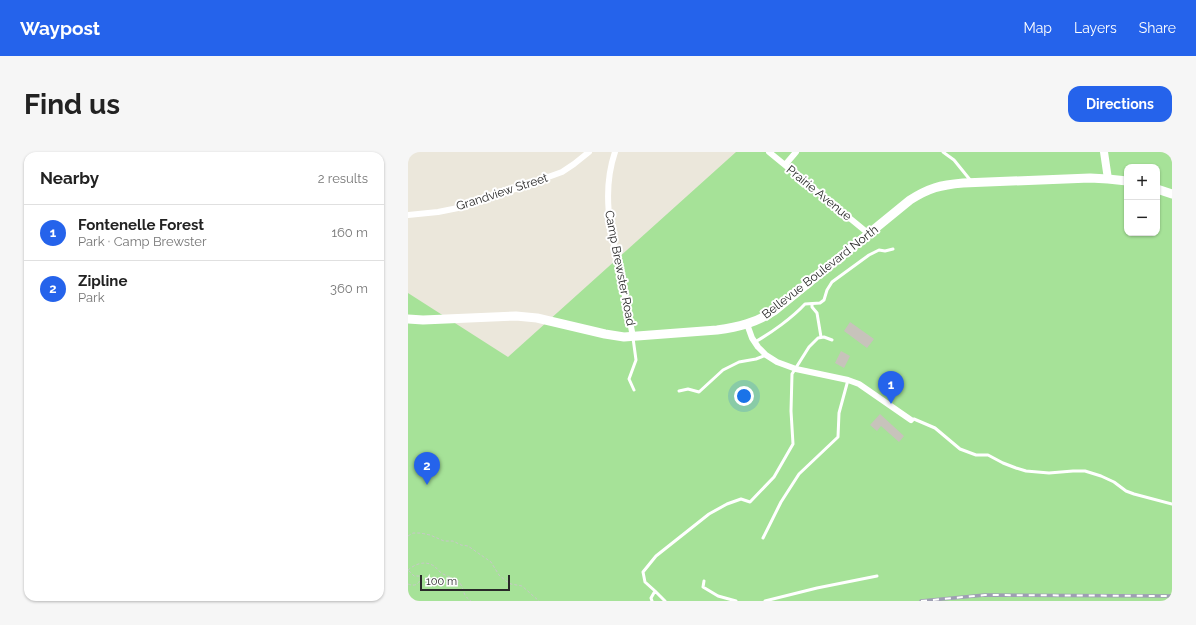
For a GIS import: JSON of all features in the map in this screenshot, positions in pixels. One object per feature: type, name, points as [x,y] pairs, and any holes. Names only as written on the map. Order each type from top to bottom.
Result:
[{"type":"main road","name":"Bellevue Boulevard North","points":[[408,319],[423,320],[516,316],[537,318],[624,337],[717,330],[747,324],[756,321],[774,311],[910,200],[936,187],[948,184],[1090,178],[1124,181]]},
{"type":"main road","points":[[1160,190],[1172,194]]},
{"type":"street","name":"Grandview Street","points":[[408,215],[438,212],[464,206],[501,194],[562,172],[589,152]]},
{"type":"street","name":"Camp Brewster Road","points":[[615,152],[609,178],[608,211],[633,337]]},
{"type":"street","name":"Prairie Avenue","points":[[769,152],[869,234]]},
{"type":"street","points":[[785,165],[796,152]]},
{"type":"street","points":[[1104,152],[1108,179]]},
{"type":"street","points":[[747,324],[755,342],[766,355],[777,362],[796,370],[848,380],[859,384],[911,420]]},
{"type":"lane","points":[[943,152],[954,160],[972,183]]},
{"type":"lane","points":[[755,342],[765,337],[796,314],[805,304],[820,303],[824,300],[827,290],[832,282],[869,255],[879,250],[892,250]]},
{"type":"lane","points":[[812,304],[812,307],[817,313],[821,337]]},
{"type":"lane","points":[[633,337],[636,360],[629,379],[634,390]]},
{"type":"lane","points":[[665,601],[645,582],[643,572],[656,556],[709,514],[727,504],[741,500],[750,502],[774,477],[793,444],[791,411],[792,374],[796,370],[809,347],[818,338],[824,337],[832,340]]},
{"type":"lane","points":[[679,390],[688,389],[699,392],[722,370],[739,362],[756,359],[766,355]]},
{"type":"lane","points":[[763,538],[781,502],[799,474],[838,437],[839,413],[848,380]]},
{"type":"lane","points":[[911,420],[914,419],[935,428],[960,449],[976,455],[988,455],[1016,468],[1026,471],[1049,473],[1085,471],[1114,482],[1126,491],[1172,504]]},
{"type":"lane","points":[[765,601],[817,588],[877,576]]},
{"type":"lane","points":[[704,581],[703,587],[723,599],[736,601]]},
{"type":"lane","points":[[652,601],[651,598],[655,592]]},
{"type":"path","points":[[408,536],[413,533],[420,533],[430,535],[444,541],[453,541],[461,545],[468,546],[491,562],[499,575],[506,581],[511,584],[522,586],[539,601]]},
{"type":"path","points":[[408,584],[413,586],[421,579],[421,576],[414,576],[408,570],[418,563],[433,565],[459,583],[466,598],[472,601]]},
{"type":"path","points":[[532,596],[534,601]]},
{"type":"green space","points":[[736,152],[1172,152],[1172,601],[408,601],[408,293],[508,357]]},
{"type":"building","points":[[850,322],[874,339],[867,348],[844,331]]},
{"type":"building","points":[[841,351],[850,356],[844,368],[835,363]]},
{"type":"building","points":[[880,414],[904,436],[899,442],[881,426],[877,431],[870,425]]},
{"type":"railway","points":[[921,601],[985,595],[1172,596]]},
{"type":"place","name":"Fontenelle Forest","points":[[891,404]]},
{"type":"place","name":"Zipline","points":[[427,485]]}]
